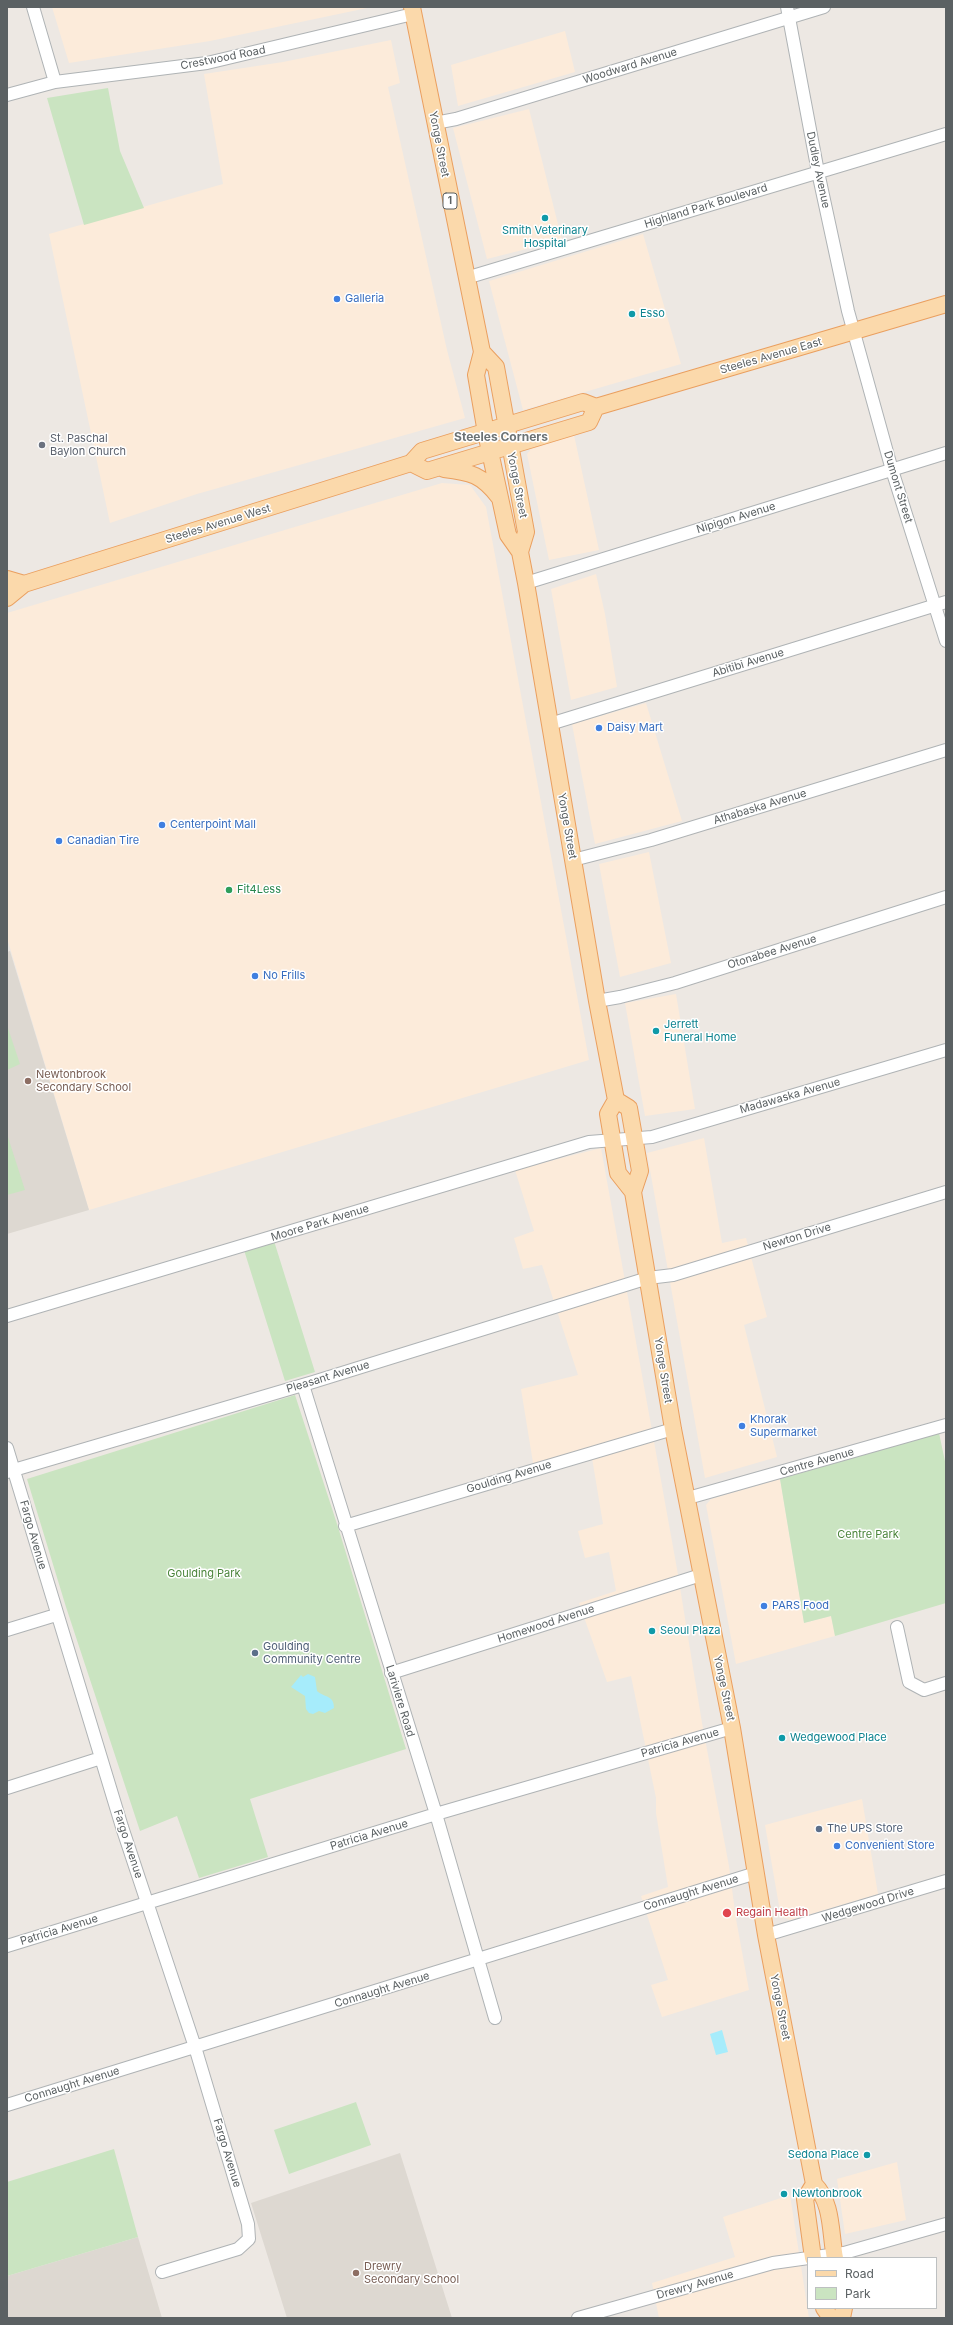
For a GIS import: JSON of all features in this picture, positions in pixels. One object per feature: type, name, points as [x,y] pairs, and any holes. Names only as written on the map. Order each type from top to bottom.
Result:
[{"type":"main road","name":"Yonge Street","points":[[412,11],[482,352],[476,375],[486,433],[508,536],[520,552],[526,584],[597,1001],[616,1100],[608,1114],[612,1142],[618,1173],[633,1192]]},
{"type":"main road","name":"Steeles Avenue East","points":[[486,433],[583,402],[596,407],[946,304]]},
{"type":"main road","name":"Yonge Street","points":[[482,352],[496,367],[505,427],[526,532],[520,552]]},
{"type":"main road","points":[[411,463],[427,471],[438,468],[509,445],[589,422],[596,407]]},
{"type":"main road","name":"Steeles Avenue West","points":[[7,598],[24,584],[411,463],[422,451],[486,433]]},
{"type":"main road","points":[[438,468],[466,471],[480,476],[500,498]]},
{"type":"main road","points":[[7,579],[24,584]]},
{"type":"main road","name":"Yonge Street","points":[[616,1100],[629,1108],[640,1171],[633,1192],[673,1429],[688,1498],[732,1728],[766,1935],[814,2184],[824,2194],[827,2203],[834,2256]]},
{"type":"main road","points":[[813,2257],[805,2199],[814,2184]]},
{"type":"main road","points":[[825,2309],[830,2318]]},
{"type":"street","points":[[33,7],[55,82]]},
{"type":"street","name":"Woodward Avenue","points":[[435,124],[456,119],[788,12],[824,7]]},
{"type":"street","name":"Crestwood Road","points":[[7,95],[55,82],[208,63],[412,11]]},
{"type":"street","name":"Dudley Avenue","points":[[788,12],[818,172],[853,331]]},
{"type":"street","name":"Highland Park Boulevard","points":[[466,278],[946,134]]},
{"type":"street","name":"Dumont Street","points":[[853,331],[892,470],[940,604],[946,641]]},
{"type":"street","name":"Nipigon Avenue","points":[[526,584],[946,453]]},
{"type":"street","name":"Abitibi Avenue","points":[[550,724],[940,604]]},
{"type":"street","name":"Athabaska Avenue","points":[[573,860],[651,840],[946,750]]},
{"type":"street","name":"Otonabee Avenue","points":[[597,1001],[620,997],[675,983],[946,897]]},
{"type":"street","name":"Madawaska Avenue","points":[[634,1139],[652,1136],[946,1050]]},
{"type":"street","name":"Moore Park Avenue","points":[[7,1316],[589,1142],[612,1142],[634,1139]]},
{"type":"street","name":"Newton Drive","points":[[648,1278],[673,1275],[946,1192]]},
{"type":"street","name":"Pleasant Avenue","points":[[10,1471],[303,1385],[648,1278]]},
{"type":"street","name":"Lariviere Road","points":[[303,1385],[345,1526],[436,1814],[495,2018]]},
{"type":"street","name":"Centre Avenue","points":[[688,1498],[946,1425]]},
{"type":"street","name":"Goulding Avenue","points":[[345,1526],[673,1429]]},
{"type":"street","name":"Fargo Avenue","points":[[7,1448],[10,1471],[147,1903],[195,2047],[248,2224],[249,2239],[238,2249],[162,2272]]},
{"type":"street","name":"Homewood Avenue","points":[[391,1673],[702,1575]]},
{"type":"street","points":[[7,1630],[56,1615]]},
{"type":"street","points":[[897,1627],[909,1682],[924,1690],[946,1683]]},
{"type":"street","name":"Patricia Avenue","points":[[7,1946],[436,1814],[732,1728]]},
{"type":"street","points":[[7,1788],[101,1758]]},
{"type":"street","name":"Connaught Avenue","points":[[7,2105],[756,1873]]},
{"type":"street","name":"Wedgewood Drive","points":[[766,1935],[946,1881]]},
{"type":"street","name":"Drewry Avenue","points":[[824,2257],[834,2256],[946,2224]]},
{"type":"street","name":"Drewry Avenue","points":[[578,2318],[773,2263],[801,2257],[807,2258]]},
{"type":"shaded area","points":[[52,7],[372,7],[210,41],[69,63]]},
{"type":"shaded area","points":[[565,31],[575,72],[458,106],[451,65]]},
{"type":"shaded area","points":[[391,40],[400,83],[388,87],[447,350],[465,418],[197,494],[110,523],[49,234],[223,184],[204,74],[283,62]]},
{"type":"shaded area","points":[[529,109],[562,240],[487,259],[453,128]]},
{"type":"shaded area","points":[[643,234],[681,364],[523,410],[489,281]]},
{"type":"shaded area","points":[[574,435],[599,550],[549,560],[527,454],[533,447]]},
{"type":"shaded area","points":[[442,483],[470,485],[486,507],[589,1060],[89,1210],[7,938],[7,613]]},
{"type":"shaded area","points":[[596,574],[605,614],[617,687],[571,700],[551,589]]},
{"type":"shaded area","points":[[646,703],[682,821],[595,844],[572,724]]},
{"type":"shaded area","points":[[649,852],[671,963],[620,977],[599,864]]},
{"type":"shaded area","name":"Newtonbrook Secondary School","points":[[10,951],[89,1210],[7,1234],[7,952]]},
{"type":"shaded area","points":[[676,994],[695,1109],[645,1116],[625,1003]]},
{"type":"shaded area","points":[[704,1138],[722,1243],[746,1238],[767,1317],[744,1325],[777,1457],[705,1478],[647,1153]]},
{"type":"shaded area","points":[[601,1148],[677,1569],[702,1723],[729,1866],[736,1919],[749,1990],[662,2017],[651,1985],[668,1980],[641,1896],[668,1887],[656,1813],[656,1798],[631,1676],[607,1682],[579,1603],[616,1591],[609,1552],[585,1558],[578,1531],[603,1524],[592,1458],[535,1475],[521,1389],[578,1375],[542,1265],[523,1269],[514,1238],[534,1231],[515,1170]]},
{"type":"shaded area","points":[[780,1479],[804,1623],[831,1616],[835,1636],[736,1664],[706,1505],[711,1499]]},
{"type":"shaded area","points":[[862,1799],[878,1894],[791,1920],[781,1917],[765,1825]]},
{"type":"shaded area","name":"Drewry Secondary School","points":[[400,2153],[452,2318],[287,2318],[251,2203]]},
{"type":"shaded area","points":[[897,2162],[906,2220],[845,2234],[837,2179]]},
{"type":"shaded area","points":[[790,2195],[809,2318],[659,2318],[652,2283],[735,2257],[723,2217]]},
{"type":"shaded area","points":[[138,2237],[162,2318],[7,2318],[7,2276]]},
{"type":"green space","points":[[108,88],[120,151],[144,208],[84,225],[47,98]]},
{"type":"green space","points":[[7,1025],[20,1064],[7,1070]]},
{"type":"green space","points":[[7,1134],[25,1190],[7,1195]]},
{"type":"green space","points":[[274,1241],[315,1372],[285,1381],[244,1250]]},
{"type":"green space","name":"Goulding Park","points":[[295,1395],[338,1527],[406,1749],[250,1799],[268,1857],[199,1878],[177,1816],[140,1831],[66,1607],[27,1479]]},
{"type":"green space","name":"Centre Park","points":[[939,1433],[946,1466],[946,1603],[835,1636],[831,1616],[804,1623],[780,1479]]},
{"type":"green space","points":[[356,2102],[371,2145],[289,2174],[274,2130]]},
{"type":"green space","points":[[114,2149],[138,2237],[7,2276],[7,2182]]},
{"type":"water","points":[[308,1674],[315,1677],[317,1691],[331,1699],[334,1704],[334,1708],[325,1713],[319,1711],[313,1714],[309,1713],[306,1709],[305,1696],[291,1687],[301,1675],[303,1677]]},
{"type":"water","points":[[722,2030],[728,2052],[716,2055],[710,2034]]},
{"type":"place","name":"Smith Veterinary Hospital","points":[[545,218]]},
{"type":"place","name":"Galleria","points":[[337,299]]},
{"type":"place","name":"Esso","points":[[632,314]]},
{"type":"place","name":"St. Paschal Baylon Church","points":[[42,445]]},
{"type":"place","name":"Daisy Mart","points":[[599,728]]},
{"type":"place","name":"Centerpoint Mall","points":[[162,825]]},
{"type":"place","name":"Canadian Tire","points":[[59,841]]},
{"type":"place","name":"Fit4Less","points":[[229,890]]},
{"type":"place","name":"No Frills","points":[[255,976]]},
{"type":"place","name":"Jerrett Funeral Home","points":[[656,1031]]},
{"type":"place","name":"Newtonbrook Secondary School","points":[[28,1081]]},
{"type":"place","name":"Khorak Supermarket","points":[[742,1426]]},
{"type":"place","name":"PARS Food","points":[[764,1606]]},
{"type":"place","name":"Seoul Plaza","points":[[652,1631]]},
{"type":"place","name":"Goulding Community Centre","points":[[255,1653]]},
{"type":"place","name":"Wedgewood Place","points":[[782,1738]]},
{"type":"place","name":"The UPS Store","points":[[819,1829]]},
{"type":"place","name":"Convenient Store","points":[[837,1846]]},
{"type":"place","name":"Regain Health","points":[[727,1913]]},
{"type":"place","name":"Sedona Place","points":[[867,2155]]},
{"type":"place","name":"Newtonbrook","points":[[784,2194]]},
{"type":"place","name":"Drewry Secondary School","points":[[356,2273]]},
{"type":"district","name":"Steeles Corners","points":[[501,437]]}]
